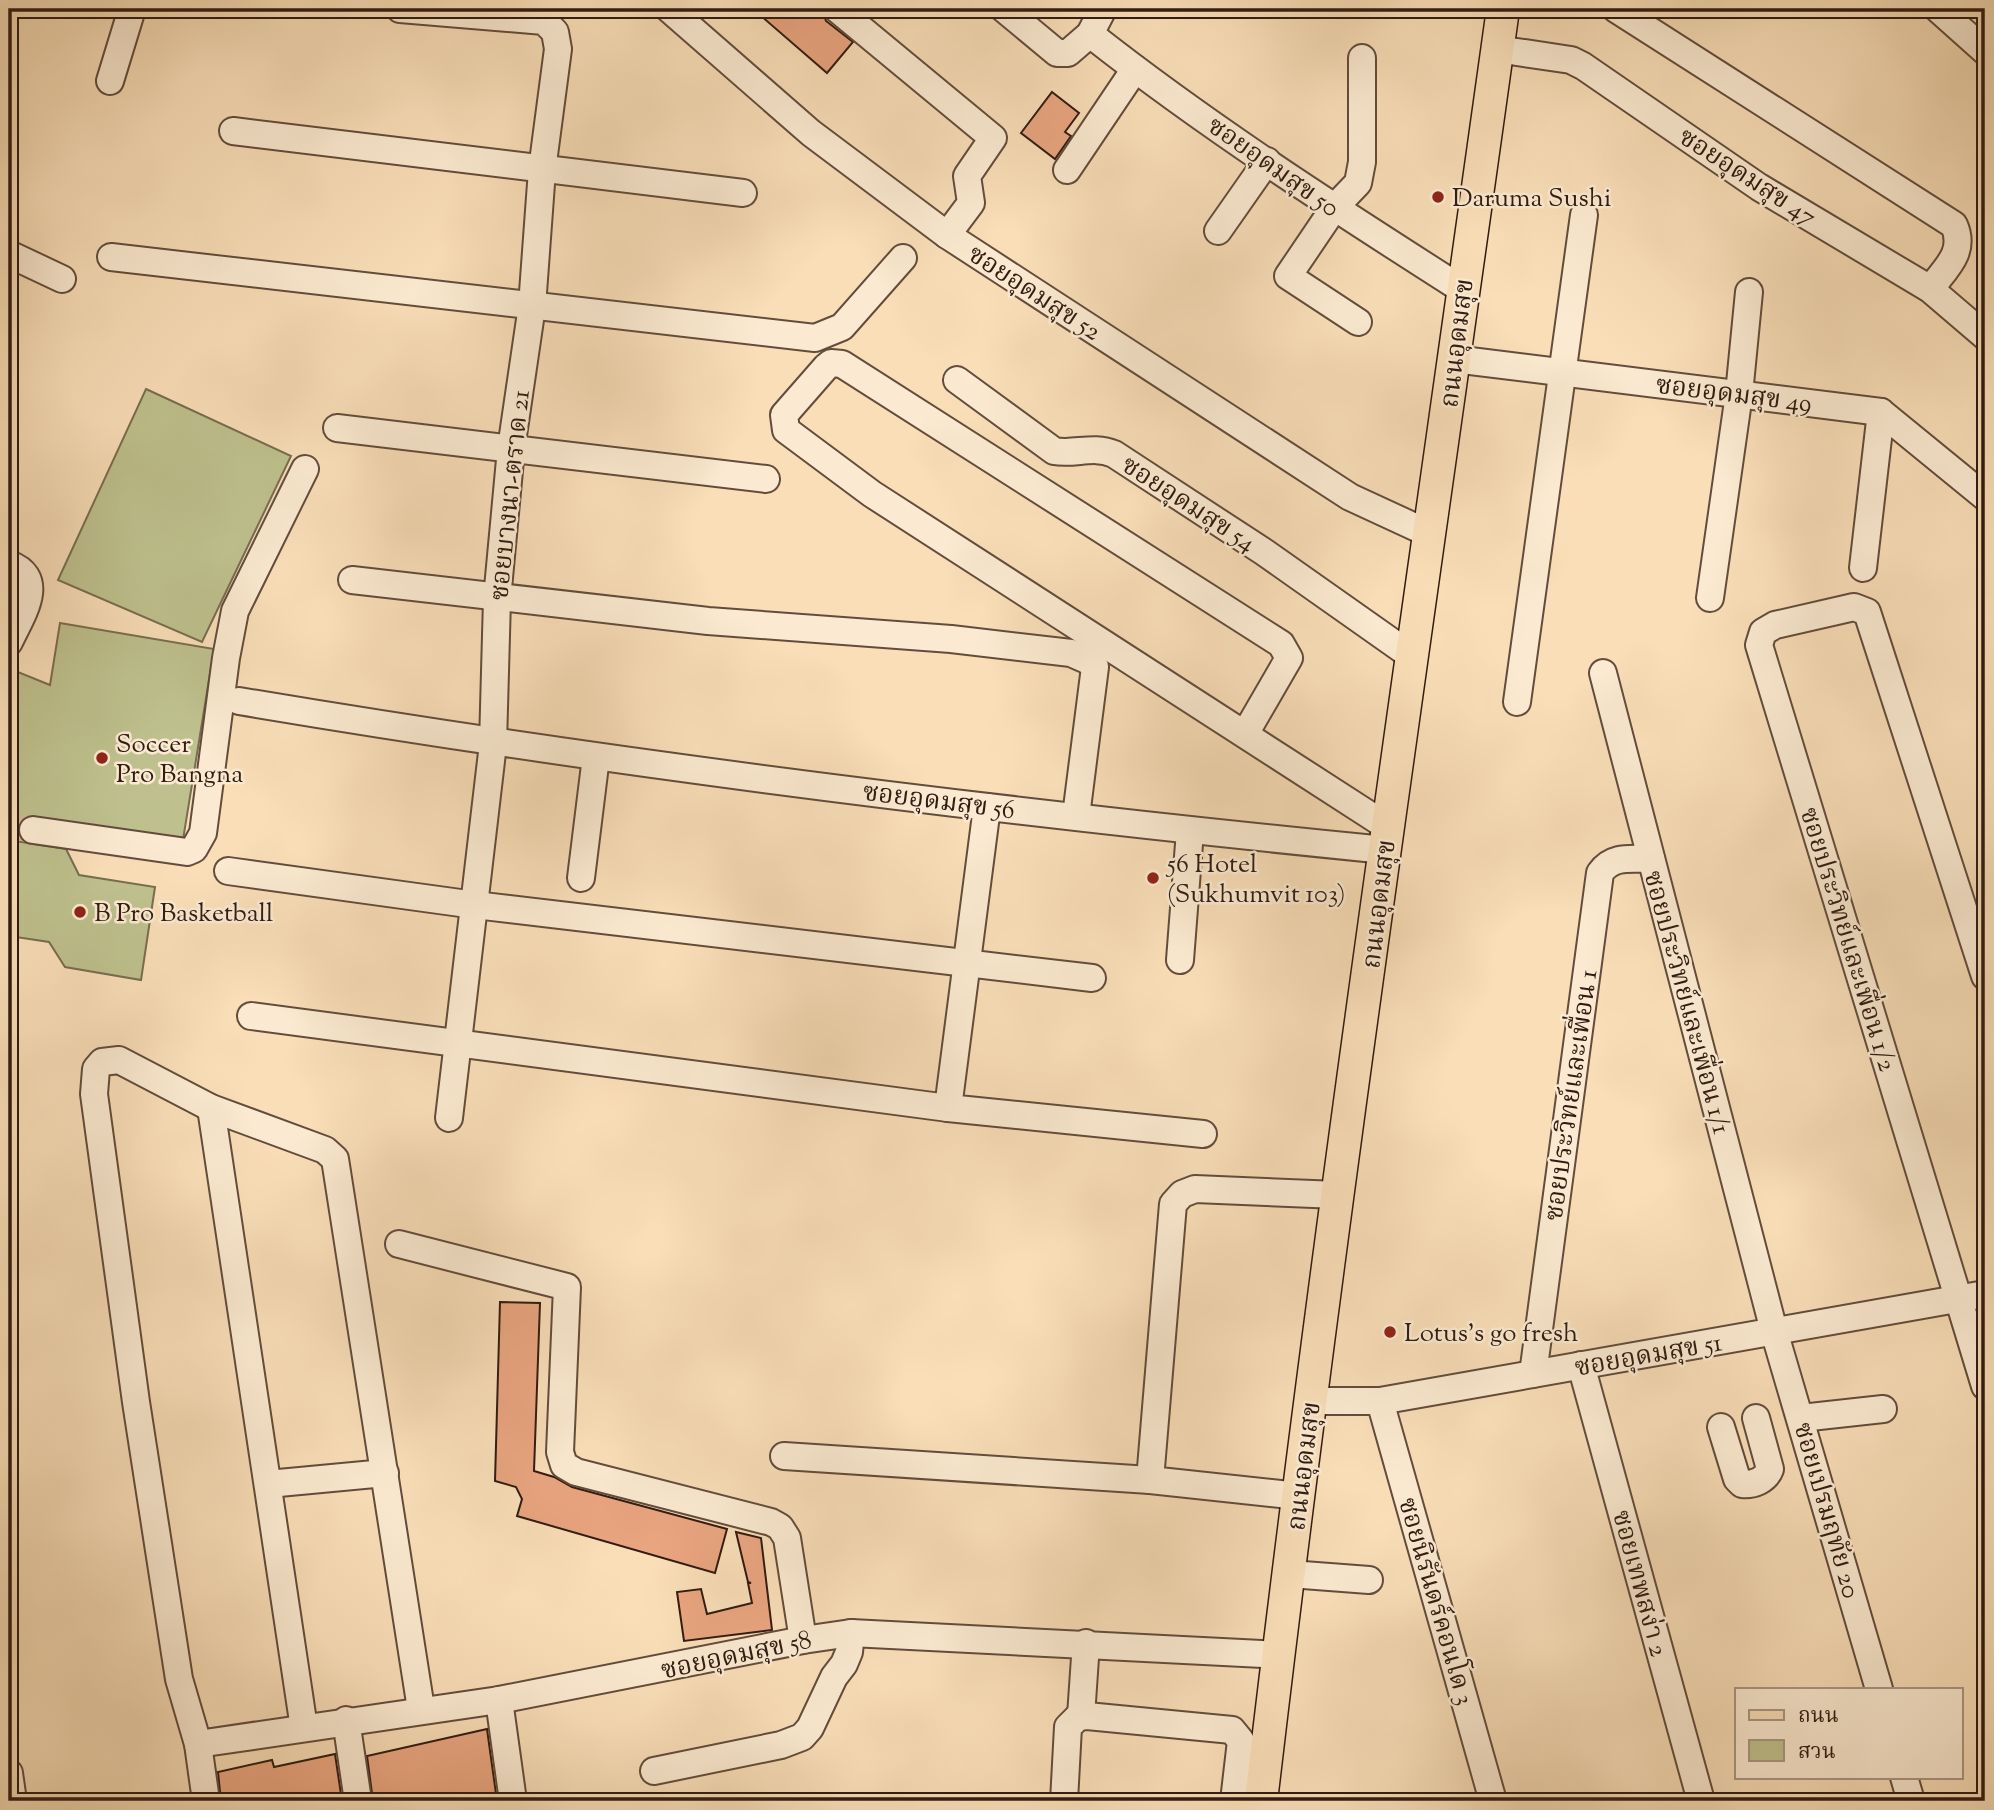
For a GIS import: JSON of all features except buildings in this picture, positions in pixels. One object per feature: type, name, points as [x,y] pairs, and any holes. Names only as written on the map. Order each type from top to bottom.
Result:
[{"type":"main road","name":"ถนนอุดมสุข","points":[[1261,1801],[1311,1401],[1501,9]]},
{"type":"street","points":[[110,81],[132,9]]},
{"type":"street","name":"ซอยบางนา-ตราด 21","points":[[400,9],[466,12],[544,21],[555,32],[558,49],[542,170],[533,306],[511,449],[497,599],[493,744],[449,1118]]},
{"type":"street","name":"ซอยอุดมสุข 52","points":[[669,9],[811,133],[947,234],[1350,497],[1430,534]]},
{"type":"street","points":[[837,9],[993,138],[967,176],[971,203],[947,234]]},
{"type":"street","points":[[1004,9],[1057,52],[1068,53],[1090,34],[1104,9]]},
{"type":"street","points":[[1616,9],[1954,225],[1960,238],[1958,251],[1930,289]]},
{"type":"street","points":[[1938,9],[1985,51]]},
{"type":"street","name":"ซอยอุดมสุข 50","points":[[1090,34],[1135,69],[1334,208],[1462,290]]},
{"type":"street","name":"ซอยอุดมสุข 47","points":[[1497,49],[1571,60],[1583,66],[1759,187],[1930,289],[1985,336]]},
{"type":"street","points":[[1358,322],[1288,276],[1334,208],[1358,183],[1362,162],[1362,58]]},
{"type":"street","points":[[1067,170],[1135,69]]},
{"type":"street","points":[[233,131],[743,192]]},
{"type":"street","points":[[1219,232],[1268,161]]},
{"type":"street","points":[[1517,702],[1584,215]]},
{"type":"street","points":[[9,254],[62,279]]},
{"type":"street","points":[[111,257],[815,338],[842,327],[904,258]]},
{"type":"street","points":[[1710,598],[1739,394],[1749,292]]},
{"type":"street","name":"ซอยอุดมสุข 49","points":[[1454,359],[1881,412]]},
{"type":"street","points":[[1245,734],[1289,658],[1282,644],[842,364],[831,363],[825,367],[784,415],[786,430],[872,494],[1245,734],[1387,839]]},
{"type":"street","name":"ซอยอุดมสุข 54","points":[[957,380],[1054,452],[1067,454],[1101,448],[1114,454],[1264,552],[1413,657]]},
{"type":"street","points":[[1881,412],[1985,497]]},
{"type":"street","points":[[1863,568],[1881,412]]},
{"type":"street","points":[[337,428],[766,479]]},
{"type":"street","points":[[33,830],[187,852],[194,849],[203,832],[226,658],[235,611],[305,469]]},
{"type":"street","points":[[9,564],[20,568],[29,579],[31,596],[9,642]]},
{"type":"street","points":[[352,580],[497,599],[708,621],[951,639],[1071,653],[1095,667],[1076,816]]},
{"type":"street","name":"ซอยประวิทย์และเพื่อน 1/2","points":[[1959,1299],[1759,645],[1763,632],[1775,625],[1854,607],[1867,612],[1985,976]]},
{"type":"street","name":"ซอยประวิทย์และเพื่อน 1/1","points":[[1603,673],[1774,1331]]},
{"type":"street","name":"ซอยอุดมสุข 56","points":[[239,701],[493,744],[987,807],[1190,831],[1387,839]]},
{"type":"street","points":[[581,878],[596,757]]},
{"type":"street","points":[[948,1108],[987,807]]},
{"type":"street","points":[[1180,960],[1190,831]]},
{"type":"street","name":"ซอยประวิทย์และเพื่อน 1","points":[[1533,1374],[1600,873],[1606,864],[1616,859],[1651,859]]},
{"type":"street","points":[[228,871],[475,905],[1092,978]]},
{"type":"street","points":[[251,1016],[948,1108],[1203,1134]]},
{"type":"street","points":[[206,1801],[198,1744],[179,1679],[136,1402],[94,1094],[96,1069],[102,1062],[119,1060],[211,1108],[325,1150],[335,1159],[421,1709]]},
{"type":"street","points":[[211,1108],[304,1728]]},
{"type":"street","points":[[1150,1480],[1155,1390],[1173,1204],[1182,1194],[1195,1189],[1339,1195]]},
{"type":"street","points":[[399,1244],[567,1287],[560,1452],[564,1465],[576,1472],[771,1522],[780,1527],[789,1548],[803,1640]]},
{"type":"street","name":"ซอยอุดมสุข 51","points":[[1311,1401],[1380,1401],[1985,1294]]},
{"type":"street","points":[[1959,1299],[1985,1387]]},
{"type":"street","name":"ซอยเปรมฤทัย 20","points":[[1774,1331],[1879,1688]]},
{"type":"street","name":"ซอยเทพสง่า 2","points":[[1581,1366],[1701,1801]]},
{"type":"street","name":"ซอยนิรันดร์คอนโด 3","points":[[1380,1401],[1493,1801]]},
{"type":"street","points":[[1756,1418],[1770,1469],[1762,1480],[1749,1485],[1742,1484],[1737,1479],[1714,1429],[1756,1418],[1883,1409]]},
{"type":"street","points":[[784,1456],[1150,1480],[1299,1496]]},
{"type":"street","points":[[268,1484],[385,1474]]},
{"type":"street","points":[[1290,1574],[1369,1580]]},
{"type":"street","points":[[654,1771],[780,1745],[802,1737],[810,1728],[834,1677],[844,1664],[849,1652],[851,1633]]},
{"type":"street","name":"ซอยอุดมสุข 58","points":[[198,1744],[421,1709],[499,1700],[851,1633],[1280,1655]]},
{"type":"street","points":[[1064,1801],[1069,1727],[1081,1716],[1086,1643]]},
{"type":"street","points":[[499,1700],[513,1801]]},
{"type":"street","points":[[1081,1716],[1232,1730],[1241,1741],[1234,1801]]},
{"type":"street","points":[[346,1720],[358,1801]]},
{"type":"street","points":[[9,1773],[13,1801]]},
{"type":"street","points":[[1904,1778],[1911,1801]]},
{"type":"green space","points":[[146,389],[291,456],[202,642],[58,580]]},
{"type":"green space","name":"Soccer Pro Bangna","points":[[60,623],[214,649],[182,846],[9,823],[9,694],[18,672],[50,685]]},
{"type":"green space","name":"B Pro Basketball","points":[[9,840],[66,849],[79,875],[155,887],[141,980],[65,967],[49,942],[9,936]]},
{"type":"tunnel","points":[[9,826],[33,830]]},
{"type":"place","name":"Daruma Sushi","points":[[1438,197]]},
{"type":"place","name":"Soccer Pro Bangna","points":[[102,758]]},
{"type":"place","name":"56 Hotel (Sukhumvit 103)","points":[[1153,878]]},
{"type":"place","name":"B Pro Basketball","points":[[80,912]]},
{"type":"place","name":"Lotus's go fresh","points":[[1390,1332]]}]
